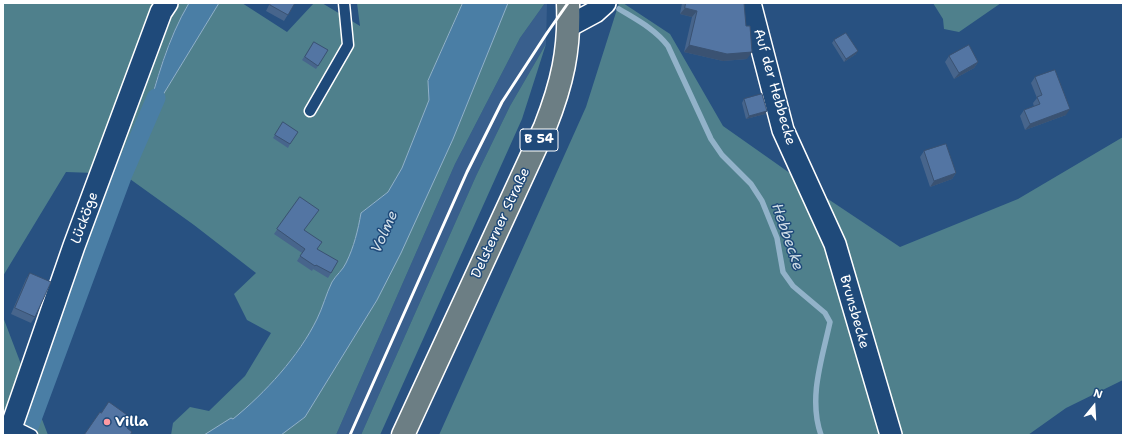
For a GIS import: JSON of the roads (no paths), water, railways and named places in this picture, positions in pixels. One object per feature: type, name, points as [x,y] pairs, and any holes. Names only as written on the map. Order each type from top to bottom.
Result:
[{"type":"main road","name":"Delsterner Straße","points":[[403,435],[545,128],[556,99],[565,68],[569,26],[568,3]]},
{"type":"street","name":"Lücköge","points":[[9,430],[137,74],[161,12],[167,3]]},
{"type":"street","points":[[569,26],[595,12],[605,3]]},
{"type":"street","name":"Auf der Hebbecke","points":[[750,3],[783,130],[810,193]]},
{"type":"street","name":"Brunsbecke","points":[[810,193],[834,244],[890,435]]},
{"type":"lane","points":[[310,111],[348,44],[344,3]]},
{"type":"lane","points":[[9,430],[32,435]]},
{"type":"water","points":[[189,3],[219,3],[158,103],[145,121],[158,75],[181,17]]},
{"type":"water","name":"Volme","points":[[463,3],[508,3],[453,139],[401,253],[377,300],[305,417],[281,435],[204,435],[231,418],[233,419],[257,398],[291,360],[310,333],[332,282],[345,266],[349,257],[359,226],[361,213],[388,192],[402,168],[429,100],[428,81]]},
{"type":"waterway","name":"Hebbecke","points":[[619,9],[652,30],[668,46],[711,139],[722,155],[751,184],[762,201],[777,238],[783,272],[793,286],[825,313],[830,322],[820,364],[816,393],[817,421],[821,435]]},
{"type":"waterway","points":[[26,435],[123,174],[156,98]]},
{"type":"railway","points":[[350,435],[467,172],[502,102],[568,3]]},
{"type":"place","name":"Villa","points":[[107,422]]}]
